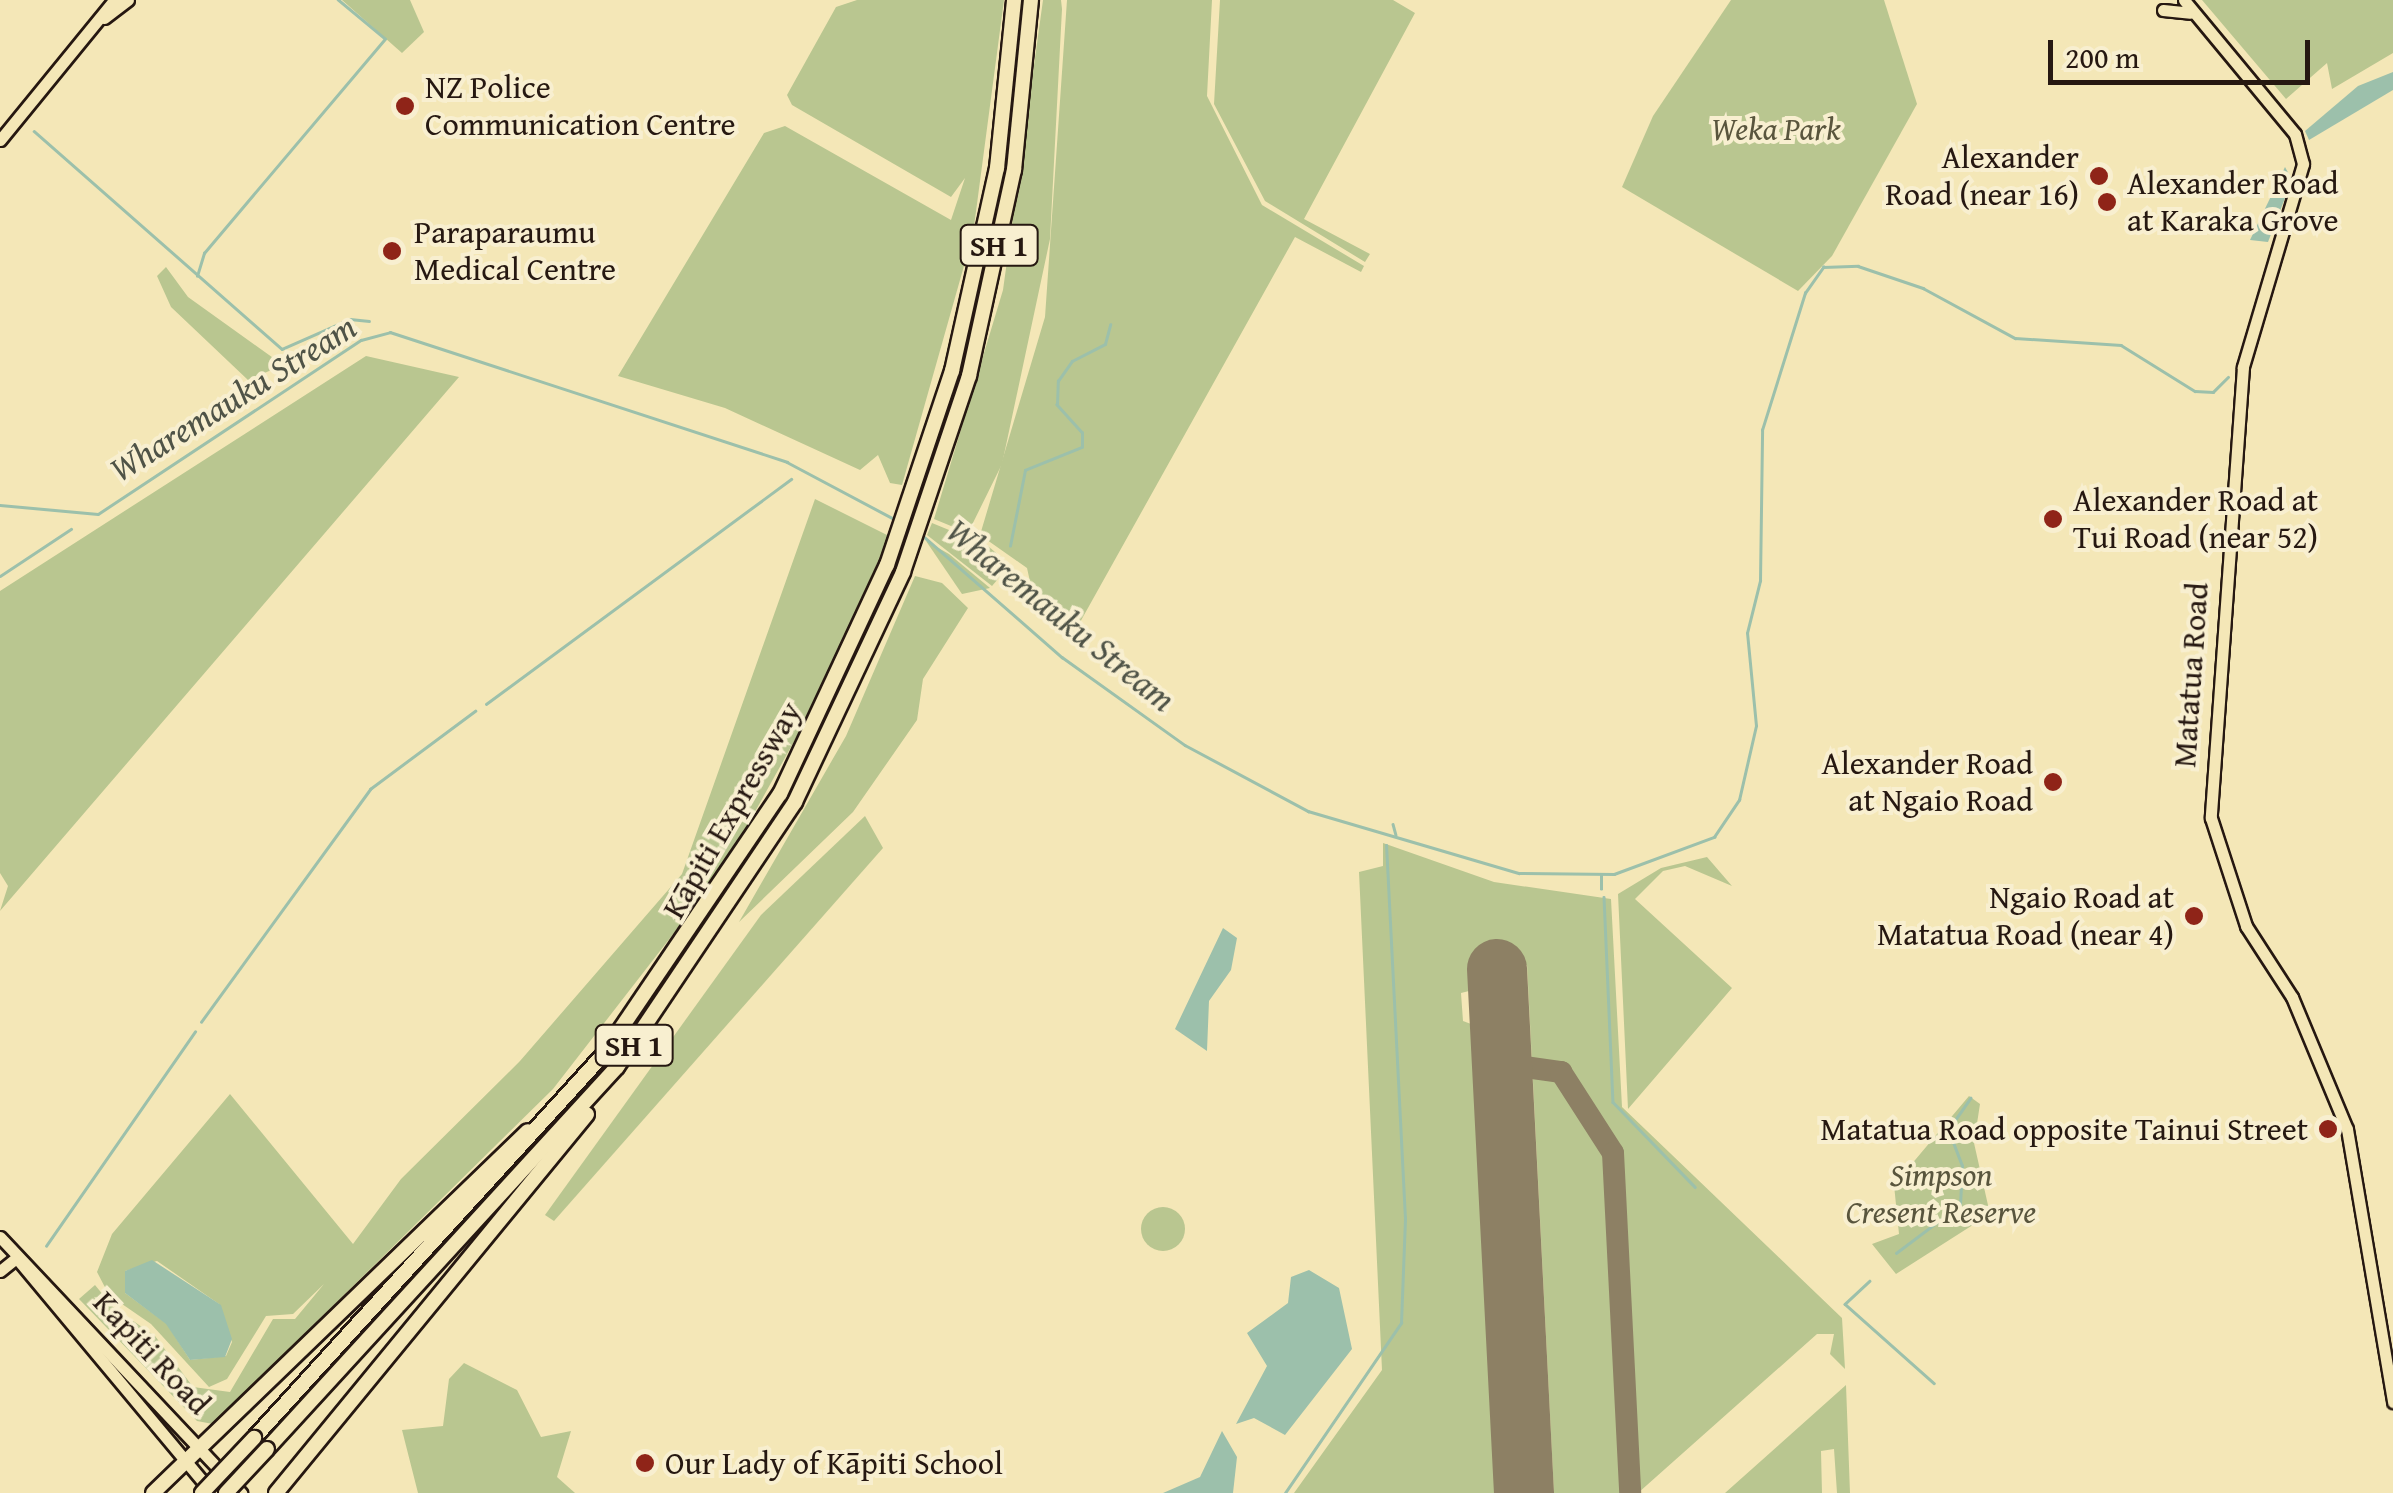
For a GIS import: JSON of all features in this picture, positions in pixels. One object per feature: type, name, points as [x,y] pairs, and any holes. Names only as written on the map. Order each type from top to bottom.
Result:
[{"type":"highway","name":"Kāpiti Expressway","points":[[202,1493],[583,1079],[732,875],[836,683],[887,565],[919,477],[974,282],[1014,0]]},
{"type":"highway","name":"Kāpiti Expressway","points":[[226,1493],[617,1067],[796,802],[904,572],[936,484],[992,285],[1032,0]]},
{"type":"highway","points":[[276,1493],[484,1248],[617,1067]]},
{"type":"highway","points":[[154,1493],[183,1458],[583,1079]]},
{"type":"main road","points":[[0,140],[114,0]]},
{"type":"main road","points":[[101,20],[128,0]]},
{"type":"main road","name":"Matatua Road","points":[[2184,0],[2190,13],[2288,126],[2303,164],[2243,368],[2210,818],[2246,926],[2298,1009],[2347,1130],[2393,1402]]},
{"type":"main road","points":[[2163,10],[2190,13]]},
{"type":"main road","name":"Kapiti Road","points":[[0,1237],[212,1493]]},
{"type":"main road","points":[[0,1272],[17,1258]]},
{"type":"main road","name":"Kapiti Road","points":[[17,1258],[200,1443],[241,1493]]},
{"type":"green space","points":[[342,0],[410,0],[424,32],[402,53]]},
{"type":"green space","points":[[857,0],[1004,0],[973,234],[902,485],[890,483],[878,455],[860,470],[725,408],[618,376],[764,133],[785,126],[951,220],[965,178],[951,197],[792,105],[787,95],[836,7]]},
{"type":"green space","points":[[1043,0],[1061,0],[1062,9],[1050,239],[1002,464],[968,533],[934,519],[1003,290]]},
{"type":"green space","points":[[1067,0],[1212,0],[1207,96],[1262,205],[1364,266],[1361,272],[1295,237],[1074,633],[1037,613],[1027,568],[980,535],[1045,317]]},
{"type":"green space","points":[[1220,0],[1393,0],[1415,13],[1304,219],[1370,254],[1365,262],[1265,201],[1214,104]]},
{"type":"green space","name":"Weka Park","points":[[1731,0],[1884,0],[1917,104],[1832,256],[1798,291],[1622,187],[1653,116]]},
{"type":"green space","points":[[2202,0],[2393,0],[2393,53],[2332,89],[2327,63],[2286,99]]},
{"type":"green space","points":[[166,267],[188,297],[283,365],[248,380],[171,307],[157,276]]},
{"type":"green space","points":[[366,356],[459,377],[0,911],[8,886],[0,873],[0,591]]},
{"type":"green space","points":[[815,499],[889,536],[821,693],[722,871],[553,1089],[213,1424],[197,1421],[79,1299],[95,1285],[113,1307],[155,1336],[193,1387],[230,1392],[273,1319],[295,1319],[324,1284],[293,1314],[266,1316],[227,1379],[209,1387],[151,1324],[109,1295],[97,1272],[112,1234],[230,1094],[353,1244],[401,1179],[520,1061],[682,874]],"holes":[[[157,1261],[219,1304],[232,1342],[226,1356],[190,1360],[167,1324],[125,1293],[125,1271]]]},
{"type":"green space","points":[[932,523],[988,546],[1010,565],[992,586],[927,535]]},
{"type":"green space","points":[[926,541],[949,554],[990,588],[962,594]]},
{"type":"green space","points":[[915,576],[942,583],[968,608],[923,679],[917,720],[853,812],[739,922],[846,736]]},
{"type":"green space","points":[[865,816],[883,848],[554,1221],[545,1215],[761,915]]},
{"type":"green space","points":[[1383,843],[1494,882],[1611,899],[1622,1107],[1842,1318],[1845,1369],[1830,1354],[1834,1334],[1817,1334],[1638,1493],[1554,1493],[1527,965],[1468,968],[1469,991],[1461,993],[1463,1021],[1471,1024],[1495,1493],[1294,1493],[1382,1370],[1359,872],[1383,866]]},
{"type":"green space","points":[[1707,857],[1732,886],[1685,866],[1663,871],[1635,899],[1732,988],[1628,1109],[1618,894],[1661,868]]},
{"type":"green space","name":"Simpson Cresent Reserve","points":[[1969,1096],[1980,1104],[1974,1143],[1990,1214],[1896,1274],[1872,1244],[1899,1234],[1894,1185]]},
{"type":"green space","points":[[1163,1207],[1179,1213],[1185,1229],[1179,1245],[1163,1251],[1147,1245],[1141,1229],[1147,1213]]},
{"type":"green space","points":[[464,1363],[517,1390],[541,1437],[571,1431],[557,1477],[575,1493],[418,1493],[402,1430],[443,1426],[449,1379]]},
{"type":"green space","points":[[1846,1385],[1850,1493],[1837,1493],[1834,1449],[1821,1451],[1822,1493],[1725,1493]]},
{"type":"shaded area","points":[[2393,72],[2393,90],[2309,140],[2305,131],[2358,86]]},
{"type":"shaded area","points":[[2285,167],[2292,180],[2268,242],[2250,240]]},
{"type":"shaded area","points":[[1223,928],[1237,938],[1231,970],[1209,1001],[1207,1051],[1175,1029]]},
{"type":"shaded area","points":[[152,1260],[221,1305],[232,1339],[225,1357],[190,1360],[166,1324],[125,1293],[125,1271]]},
{"type":"shaded area","points":[[1309,1270],[1339,1288],[1352,1349],[1285,1435],[1254,1418],[1236,1424],[1267,1366],[1247,1333],[1288,1303],[1291,1277]]},
{"type":"shaded area","points":[[1222,1431],[1237,1457],[1233,1493],[1163,1493],[1200,1477]]},
{"type":"waterway","points":[[197,276],[204,253],[385,39],[338,0]]},
{"type":"waterway","points":[[34,131],[282,349],[350,319],[369,321]]},
{"type":"waterway","name":"Wharemauku Stream","points":[[922,535],[1062,657],[1185,745],[1308,811],[1519,873],[1614,874],[1714,837],[1739,800],[1756,726],[1747,633],[1760,581],[1762,430],[1805,293],[1823,267],[1858,266],[1923,288],[2015,338],[2121,345],[2195,391],[2213,392],[2228,377]]},
{"type":"waterway","points":[[1010,546],[1025,470],[1082,447],[1082,433],[1057,405],[1058,381],[1072,361],[1105,344],[1110,325]]},
{"type":"waterway","name":"Wharemauku Stream","points":[[0,505],[98,514],[361,340],[390,332],[787,462],[898,521]]},
{"type":"waterway","points":[[486,704],[791,479]]},
{"type":"waterway","points":[[0,576],[71,529]]},
{"type":"waterway","points":[[201,1022],[370,789],[475,711]]},
{"type":"waterway","points":[[1393,824],[1396,835]]},
{"type":"waterway","points":[[1285,1493],[1401,1323],[1405,1219],[1386,845]]},
{"type":"waterway","points":[[1601,875],[1601,889]]},
{"type":"waterway","points":[[1604,897],[1613,1102],[1695,1187]]},
{"type":"waterway","points":[[46,1246],[195,1032]]},
{"type":"waterway","points":[[1896,1253],[1960,1205],[1962,1166],[1948,1130],[1970,1098]]},
{"type":"waterway","points":[[1870,1281],[1845,1304],[1934,1383]]},
{"type":"taxiway","points":[[1502,1064],[1561,1072],[1613,1153],[1630,1493]]},
{"type":"runway","points":[[1497,969],[1524,1493]]},
{"type":"place","name":"NZ Police Communication Centre","points":[[405,106]]},
{"type":"place","name":"Alexander Road (near 16)","points":[[2099,176]]},
{"type":"place","name":"Alexander Road at Karaka Grove","points":[[2107,202]]},
{"type":"place","name":"Paraparaumu Medical Centre","points":[[392,251]]},
{"type":"place","name":"Alexander Road at Tui Road (near 52)","points":[[2053,519]]},
{"type":"place","name":"Alexander Road at Ngaio Road","points":[[2053,782]]},
{"type":"place","name":"Ngaio Road at Matatua Road (near 4)","points":[[2194,916]]},
{"type":"place","name":"Matatua Road opposite Tainui Street","points":[[2328,1129]]},
{"type":"place","name":"Our Lady of Kāpiti School","points":[[645,1463]]}]
